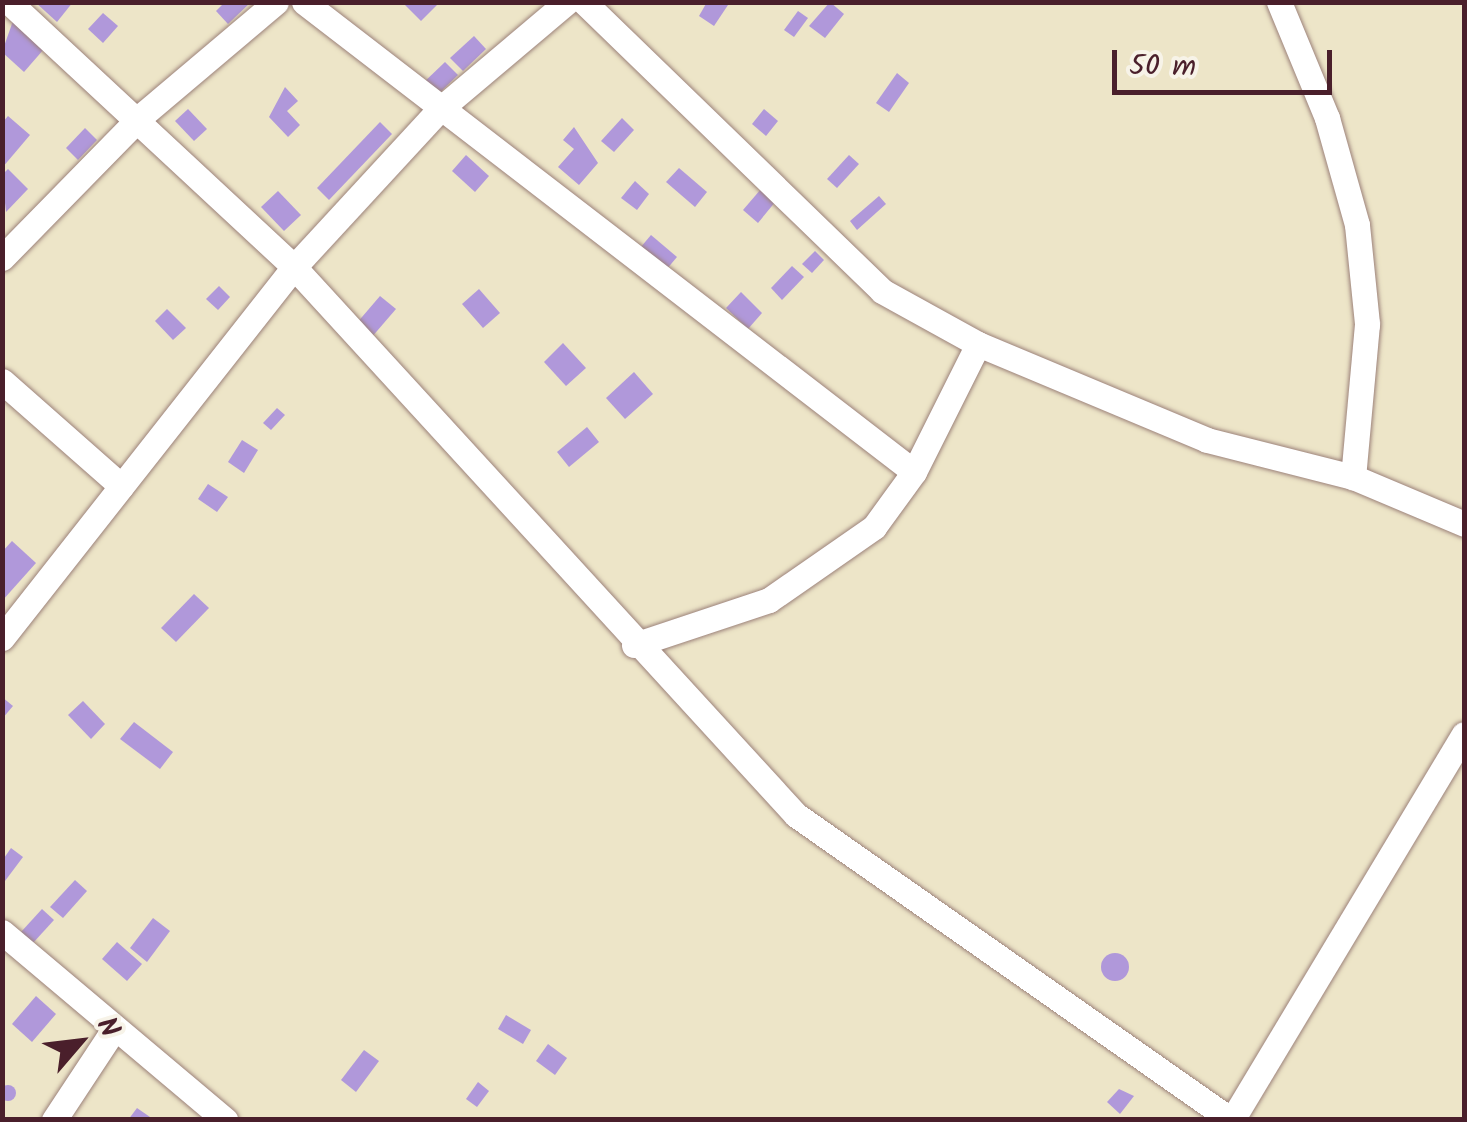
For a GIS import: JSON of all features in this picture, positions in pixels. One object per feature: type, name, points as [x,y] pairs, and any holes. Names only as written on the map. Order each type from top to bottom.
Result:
[{"type":"street","points":[[2,258],[140,116],[276,2]]},
{"type":"street","points":[[304,2],[914,472]]},
{"type":"street","points":[[2,638],[294,267],[440,110],[567,2]]},
{"type":"street","points":[[584,2],[846,260],[978,344],[1207,440],[1353,477],[1464,524]]},
{"type":"street","points":[[1279,2],[1326,118],[1356,225],[1368,324],[1353,477]]},
{"type":"street","points":[[8,7],[140,116],[294,267],[634,644],[796,815],[1232,1120],[1464,734]]},
{"type":"street","points":[[634,644],[769,600],[874,527],[914,472],[978,344]]},
{"type":"street","points":[[2,382],[120,486]]},
{"type":"street","points":[[2,932],[112,1032],[225,1120]]},
{"type":"street","points":[[54,1120],[112,1032]]},
{"type":"building","points":[[35,2],[73,2],[57,22]]},
{"type":"building","points":[[225,2],[251,2],[228,24],[216,11]]},
{"type":"building","points":[[402,2],[440,2],[421,21]]},
{"type":"building","points":[[707,2],[730,2],[714,26],[699,16]]},
{"type":"building","points":[[830,2],[844,14],[825,38],[809,26]]},
{"type":"building","points":[[798,11],[808,18],[794,37],[784,30]]},
{"type":"building","points":[[103,13],[118,26],[103,43],[88,29]]},
{"type":"building","points":[[13,21],[44,49],[24,72],[2,52]]},
{"type":"building","points":[[474,36],[486,49],[463,71],[450,58]]},
{"type":"building","points":[[445,62],[458,75],[434,98],[421,85]]},
{"type":"building","points":[[897,73],[909,83],[889,112],[876,103]]},
{"type":"building","points":[[285,87],[298,101],[287,111],[300,125],[288,137],[269,117]]},
{"type":"building","points":[[188,109],[207,129],[194,141],[175,121]]},
{"type":"building","points":[[764,109],[778,121],[766,136],[752,124]]},
{"type":"building","points":[[8,116],[30,135],[2,168],[2,123]]},
{"type":"building","points":[[622,118],[634,130],[614,152],[601,141]]},
{"type":"building","points":[[380,122],[392,134],[329,200],[317,188]]},
{"type":"building","points":[[574,127],[598,163],[579,185],[558,167],[574,149],[563,140]]},
{"type":"building","points":[[85,128],[97,140],[78,160],[66,148]]},
{"type":"building","points":[[466,155],[489,176],[475,192],[452,171]]},
{"type":"building","points":[[849,155],[859,164],[837,188],[827,179]]},
{"type":"building","points":[[679,168],[707,192],[695,207],[666,182]]},
{"type":"building","points":[[8,169],[28,189],[6,212],[2,175]]},
{"type":"building","points":[[635,181],[649,194],[637,210],[621,198]]},
{"type":"building","points":[[761,189],[776,201],[758,223],[743,210]]},
{"type":"building","points":[[278,191],[301,215],[284,231],[261,207]]},
{"type":"building","points":[[879,196],[886,204],[857,230],[850,221]]},
{"type":"building","points":[[651,235],[677,257],[666,270],[640,248]]},
{"type":"building","points":[[815,251],[824,260],[812,273],[802,264]]},
{"type":"building","points":[[792,266],[804,277],[782,300],[771,288]]},
{"type":"building","points":[[219,286],[230,297],[218,310],[206,299]]},
{"type":"building","points":[[479,289],[500,313],[483,328],[462,304]]},
{"type":"building","points":[[741,292],[762,313],[748,329],[726,308]]},
{"type":"building","points":[[380,296],[396,309],[371,338],[356,324]]},
{"type":"building","points":[[167,309],[186,328],[173,340],[155,321]]},
{"type":"building","points":[[563,343],[586,368],[566,386],[544,362]]},
{"type":"building","points":[[634,372],[653,394],[625,419],[606,398]]},
{"type":"building","points":[[277,408],[285,415],[271,430],[263,423]]},
{"type":"building","points":[[587,427],[599,442],[569,467],[557,452]]},
{"type":"building","points":[[242,440],[258,450],[244,473],[228,462]]},
{"type":"building","points":[[208,484],[228,497],[217,512],[198,499]]},
{"type":"building","points":[[12,541],[36,563],[2,601],[2,552]]},
{"type":"building","points":[[194,594],[209,608],[176,642],[161,628]]},
{"type":"building","points":[[2,697],[13,706],[2,719]]},
{"type":"building","points":[[83,701],[105,724],[91,739],[68,715]]},
{"type":"building","points":[[134,722],[173,752],[160,769],[120,739]]},
{"type":"building","points":[[11,848],[23,857],[2,885],[2,861]]},
{"type":"building","points":[[75,880],[87,891],[63,918],[50,907]]},
{"type":"building","points":[[42,909],[54,920],[33,943],[21,932]]},
{"type":"building","points":[[153,918],[170,931],[147,962],[130,948]]},
{"type":"building","points":[[117,942],[142,964],[127,981],[102,959]]},
{"type":"building","points":[[1115,953],[1125,957],[1129,967],[1125,977],[1115,981],[1105,977],[1101,967],[1105,957]]},
{"type":"building","points":[[36,996],[56,1014],[32,1042],[12,1024]]},
{"type":"building","points":[[506,1015],[531,1030],[523,1044],[498,1029]]},
{"type":"building","points":[[548,1044],[567,1058],[555,1075],[536,1061]]},
{"type":"building","points":[[364,1050],[379,1061],[356,1092],[341,1080]]},
{"type":"building","points":[[478,1082],[489,1091],[477,1107],[466,1099]]},
{"type":"building","points":[[8,1085],[16,1093],[8,1101],[0,1093]]},
{"type":"building","points":[[1119,1089],[1134,1096],[1120,1114],[1107,1102]]},
{"type":"building","points":[[137,1108],[150,1117],[148,1120],[128,1120]]}]
